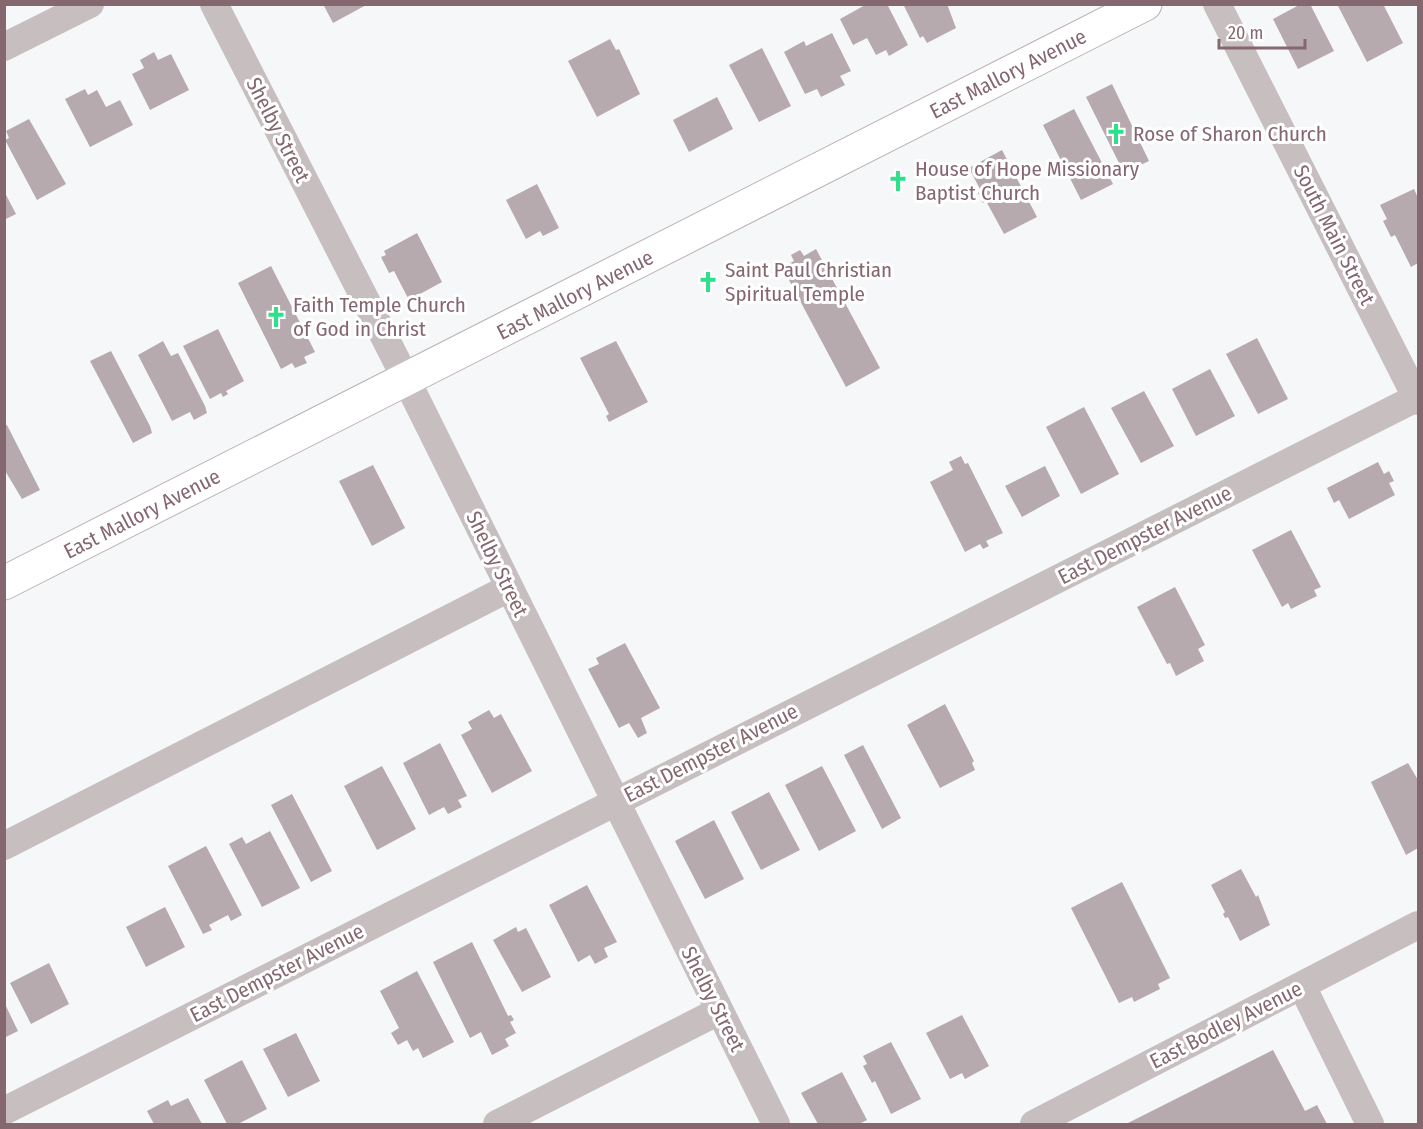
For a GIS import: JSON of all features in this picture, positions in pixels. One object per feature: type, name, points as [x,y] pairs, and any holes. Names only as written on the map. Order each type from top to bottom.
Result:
[{"type":"main road","name":"East Mallory Avenue","points":[[4,583],[407,381],[1145,4]]},
{"type":"street","points":[[4,47],[90,4]]},
{"type":"street","name":"Shelby Street","points":[[214,4],[407,381],[776,1125]]},
{"type":"street","name":"South Main Street","points":[[1216,4],[1418,398]]},
{"type":"street","name":"East Dempster Avenue","points":[[4,1111],[1418,398]]},
{"type":"street","points":[[4,846],[509,588]]},
{"type":"street","name":"East Bodley Avenue","points":[[1034,1125],[1419,926]]},
{"type":"street","points":[[1302,986],[1370,1125]]},
{"type":"street","points":[[497,1125],[720,1011]]},
{"type":"building","points":[[323,4],[368,4],[333,23]]},
{"type":"building","points":[[867,4],[887,4],[908,45],[889,56],[886,50],[876,55],[867,38],[853,45],[840,19]]},
{"type":"building","points":[[903,4],[947,4],[956,28],[927,43],[923,36],[920,38]]},
{"type":"building","points":[[1301,4],[1310,4],[1334,51],[1298,69],[1273,19]]},
{"type":"building","points":[[1337,4],[1383,4],[1403,43],[1367,62]]},
{"type":"building","points":[[832,33],[851,71],[840,76],[845,85],[821,97],[817,89],[805,94],[784,52],[804,41],[806,46]]},
{"type":"building","points":[[610,39],[616,50],[619,49],[640,94],[597,117],[568,61]]},
{"type":"building","points":[[762,48],[791,106],[759,122],[729,65]]},
{"type":"building","points":[[154,52],[158,60],[171,54],[189,90],[150,110],[132,74],[144,68],[140,60]]},
{"type":"building","points":[[1112,84],[1149,161],[1124,173],[1086,97]]},
{"type":"building","points":[[85,89],[88,95],[97,90],[106,107],[120,100],[133,125],[90,147],[65,99]]},
{"type":"building","points":[[717,97],[733,129],[689,152],[673,120]]},
{"type":"building","points":[[1074,109],[1113,184],[1081,200],[1043,125]]},
{"type":"building","points":[[29,119],[66,184],[37,200],[5,140],[9,138],[6,131]]},
{"type":"building","points":[[1002,150],[1037,217],[1004,234],[986,201],[983,203],[978,193],[981,191],[969,168]]},
{"type":"building","points":[[537,184],[559,228],[543,236],[540,231],[526,239],[506,200]]},
{"type":"building","points":[[1414,189],[1418,198],[1418,263],[1411,267],[1395,235],[1391,237],[1383,221],[1387,219],[1380,205]]},
{"type":"building","points":[[4,191],[16,214],[4,220]]},
{"type":"building","points":[[417,233],[442,282],[409,300],[394,271],[389,273],[381,257],[386,255],[384,251]]},
{"type":"building","points":[[816,249],[880,368],[846,387],[782,267],[794,261],[791,255],[800,250],[804,256]]},
{"type":"building","name":"Faith Temple Church of God in Christ","points":[[271,266],[315,352],[304,357],[307,363],[295,368],[292,363],[281,369],[238,283]]},
{"type":"building","points":[[218,329],[244,381],[226,391],[228,394],[223,397],[221,393],[210,399],[183,346]]},
{"type":"building","points":[[1257,338],[1288,399],[1258,414],[1226,354]]},
{"type":"building","points":[[163,341],[171,356],[178,353],[205,406],[207,413],[194,420],[190,412],[172,421],[138,355]]},
{"type":"building","points":[[616,341],[648,402],[609,422],[606,416],[609,414],[580,358]]},
{"type":"building","points":[[111,351],[152,433],[133,443],[90,361]]},
{"type":"building","points":[[1210,369],[1235,416],[1196,436],[1172,389]]},
{"type":"building","points":[[1144,391],[1174,446],[1141,463],[1111,408]]},
{"type":"building","points":[[1084,407],[1119,474],[1081,494],[1046,427]]},
{"type":"building","points":[[7,425],[40,490],[22,499],[4,469],[4,426]]},
{"type":"building","points":[[961,456],[965,464],[968,463],[1003,533],[986,541],[989,546],[983,549],[980,544],[965,552],[930,482],[953,470],[949,462]]},
{"type":"building","points":[[1378,462],[1384,474],[1389,471],[1394,481],[1389,483],[1395,495],[1349,519],[1339,500],[1334,503],[1327,488]]},
{"type":"building","points":[[373,465],[405,528],[372,546],[339,481]]},
{"type":"building","points":[[1045,466],[1060,496],[1022,517],[1005,486]]},
{"type":"building","points":[[1291,530],[1321,587],[1314,590],[1317,596],[1291,609],[1288,603],[1282,607],[1252,550]]},
{"type":"building","points":[[1175,587],[1205,645],[1198,649],[1204,661],[1176,676],[1170,663],[1167,664],[1137,607]]},
{"type":"building","points":[[625,643],[660,708],[641,718],[647,733],[638,738],[629,723],[619,728],[588,669],[599,664],[596,658]]},
{"type":"building","points":[[945,704],[974,761],[972,763],[975,770],[940,788],[907,725]]},
{"type":"building","points":[[489,710],[494,718],[501,714],[532,771],[492,793],[461,735],[472,729],[468,722]]},
{"type":"building","points":[[440,743],[467,796],[458,800],[462,807],[448,814],[444,807],[429,815],[403,763]]},
{"type":"building","points":[[863,745],[901,818],[882,829],[844,755]]},
{"type":"building","points":[[1408,763],[1418,780],[1418,848],[1406,855],[1371,782]]},
{"type":"building","points":[[382,766],[416,829],[377,850],[344,786]]},
{"type":"building","points":[[822,766],[856,831],[819,851],[785,785]]},
{"type":"building","points":[[769,792],[800,850],[761,870],[731,812]]},
{"type":"building","points":[[292,794],[332,871],[311,882],[271,805]]},
{"type":"building","points":[[714,820],[744,879],[705,899],[675,841]]},
{"type":"building","points":[[270,831],[300,888],[262,907],[229,844],[242,837],[246,844]]},
{"type":"building","points":[[206,846],[242,915],[231,921],[228,915],[209,925],[212,930],[203,934],[168,866]]},
{"type":"building","points":[[1241,869],[1256,897],[1258,895],[1270,925],[1240,941],[1228,917],[1225,918],[1223,914],[1225,912],[1211,885]]},
{"type":"building","points":[[1122,882],[1170,978],[1158,984],[1160,989],[1134,1002],[1132,997],[1119,1003],[1071,908]]},
{"type":"building","points":[[587,885],[617,942],[604,948],[608,957],[595,964],[590,955],[578,962],[549,905]]},
{"type":"building","points":[[165,907],[185,947],[146,967],[126,927]]},
{"type":"building","points":[[516,927],[518,932],[526,928],[551,977],[522,992],[493,940]]},
{"type":"building","points":[[472,942],[508,1016],[511,1015],[514,1020],[510,1022],[516,1033],[505,1039],[509,1046],[492,1055],[481,1032],[470,1038],[433,962]]},
{"type":"building","points":[[49,963],[69,1004],[31,1024],[10,983]]},
{"type":"building","points":[[417,971],[454,1042],[423,1058],[418,1048],[413,1051],[407,1040],[398,1045],[391,1033],[399,1028],[380,991]]},
{"type":"building","points":[[4,1002],[18,1031],[4,1038]]},
{"type":"building","points":[[962,1015],[989,1066],[965,1079],[962,1073],[950,1079],[926,1033]]},
{"type":"building","points":[[296,1033],[320,1081],[288,1097],[263,1049]]},
{"type":"building","points":[[891,1042],[921,1099],[891,1114],[875,1081],[872,1083],[863,1066],[867,1064],[863,1056]]},
{"type":"building","points":[[1273,1050],[1305,1111],[1317,1105],[1327,1124],[1126,1124]]},
{"type":"building","points":[[242,1060],[267,1109],[238,1124],[227,1124],[204,1080]]},
{"type":"building","points":[[842,1072],[867,1120],[859,1124],[818,1124],[801,1093]]},
{"type":"building","points":[[188,1098],[202,1124],[154,1124],[147,1111],[168,1100],[171,1106]]},
{"type":"place","name":"Rose of Sharon Church","points":[[1116,134]]},
{"type":"place","name":"House of Hope Missionary Baptist Church","points":[[898,181]]},
{"type":"place","name":"Saint Paul Christian Spiritual Temple","points":[[708,282]]},
{"type":"place","name":"Faith Temple Church of God in Christ","points":[[276,317]]}]
